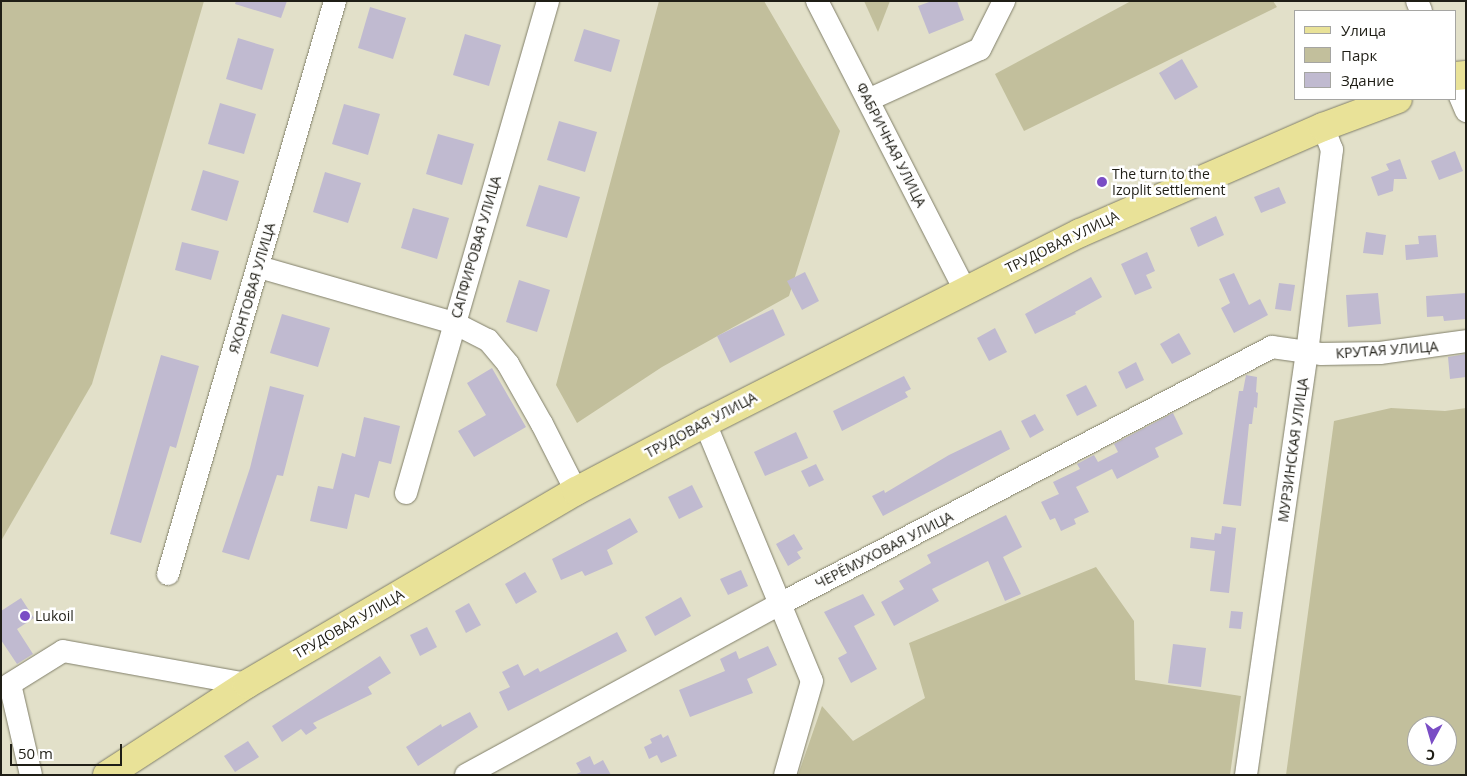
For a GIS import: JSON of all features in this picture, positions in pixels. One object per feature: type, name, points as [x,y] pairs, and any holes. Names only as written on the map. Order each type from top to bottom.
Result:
[{"type":"main road","name":"ТРУДОВАЯ УЛИЦА","points":[[107,775],[246,684],[576,491],[705,423],[1080,233],[1323,127],[1395,100]]},
{"type":"street","name":"ЯХОНТОВАЯ УЛИЦА","points":[[168,574],[335,1]]},
{"type":"street","name":"САПФИРОВАЯ УЛИЦА","points":[[406,493],[548,1]]},
{"type":"street","name":"ФАБРИЧНАЯ УЛИЦА","points":[[817,1],[965,290]]},
{"type":"street","points":[[868,100],[980,49],[1004,1]]},
{"type":"street","points":[[1457,89],[1466,110]]},
{"type":"street","name":"МУРЗИНСКАЯ УЛИЦА","points":[[1246,775],[1308,353],[1332,150],[1323,127]]},
{"type":"street","points":[[259,267],[454,323],[488,340],[508,364],[576,491]]},
{"type":"street","name":"КРУТАЯ УЛИЦА","points":[[1308,353],[1380,353],[1466,341]]},
{"type":"street","name":"ЧЕРЁМУХОВАЯ УЛИЦА","points":[[466,775],[780,604],[1272,347],[1308,353]]},
{"type":"street","points":[[705,423],[812,681],[785,775]]},
{"type":"street","points":[[31,775],[10,684],[63,651],[246,684]]},
{"type":"green space","points":[[1,1],[204,1],[92,384],[1,541]]},
{"type":"green space","points":[[659,1],[764,1],[840,131],[789,296],[662,367],[577,423],[556,385]]},
{"type":"green space","points":[[864,1],[890,1],[878,32]]},
{"type":"green space","points":[[1131,1],[1273,1],[1277,7],[1024,131],[995,74]]},
{"type":"green space","points":[[1391,408],[1445,411],[1466,408],[1466,775],[1286,775],[1334,421]]},
{"type":"green space","points":[[1096,567],[1134,621],[1135,680],[1241,696],[1230,775],[798,775],[822,706],[853,741],[925,698],[909,643]]},
{"type":"building","points":[[236,1],[287,1],[281,18],[235,4]]},
{"type":"building","points":[[932,1],[957,1],[964,20],[929,34],[918,6]]},
{"type":"building","points":[[370,7],[406,18],[393,59],[358,48]]},
{"type":"building","points":[[584,29],[620,40],[611,72],[574,61]]},
{"type":"building","points":[[465,34],[501,45],[489,86],[453,75]]},
{"type":"building","points":[[238,38],[274,49],[262,90],[226,79]]},
{"type":"building","points":[[1182,59],[1198,87],[1175,100],[1159,73]]},
{"type":"building","points":[[220,103],[256,114],[244,154],[208,144]]},
{"type":"building","points":[[344,104],[380,114],[368,155],[332,144]]},
{"type":"building","points":[[559,121],[597,132],[585,172],[547,160]]},
{"type":"building","points":[[438,134],[474,144],[462,185],[426,174]]},
{"type":"building","points":[[1455,151],[1463,171],[1439,180],[1431,161]]},
{"type":"building","points":[[1400,159],[1407,179],[1394,179],[1393,191],[1378,196],[1371,177],[1389,170],[1386,164]]},
{"type":"building","points":[[203,170],[239,181],[227,221],[191,210]]},
{"type":"building","points":[[325,172],[361,183],[348,223],[313,212]]},
{"type":"building","points":[[539,185],[580,197],[567,238],[526,226]]},
{"type":"building","points":[[1279,187],[1286,203],[1261,213],[1254,197]]},
{"type":"building","points":[[413,208],[449,218],[437,259],[401,248]]},
{"type":"building","points":[[1216,216],[1224,235],[1198,247],[1190,228]]},
{"type":"building","points":[[1366,232],[1386,235],[1383,255],[1363,253]]},
{"type":"building","points":[[1436,235],[1438,257],[1406,260],[1405,245],[1419,244],[1418,236]]},
{"type":"building","points":[[182,242],[219,251],[211,280],[175,270]]},
{"type":"building","points":[[1147,252],[1155,271],[1146,275],[1152,288],[1135,295],[1121,264]]},
{"type":"building","points":[[805,272],[819,301],[802,310],[787,281]]},
{"type":"building","points":[[1234,273],[1249,305],[1260,299],[1268,315],[1234,333],[1221,308],[1230,303],[1219,279]]},
{"type":"building","points":[[1091,277],[1102,297],[1075,312],[1076,314],[1035,334],[1025,314]]},
{"type":"building","points":[[519,280],[550,290],[537,332],[506,322]]},
{"type":"building","points":[[1279,283],[1295,285],[1291,311],[1275,309]]},
{"type":"building","points":[[1378,293],[1381,324],[1348,327],[1346,295]]},
{"type":"building","points":[[1466,293],[1466,319],[1444,321],[1443,316],[1427,317],[1426,296]]},
{"type":"building","points":[[773,309],[785,335],[730,363],[717,336]]},
{"type":"building","points":[[282,314],[330,328],[318,367],[270,353]]},
{"type":"building","points":[[995,328],[1007,352],[989,361],[977,338]]},
{"type":"building","points":[[1179,333],[1191,354],[1172,364],[1160,344]]},
{"type":"building","points":[[1466,354],[1466,377],[1450,379],[1448,357]]},
{"type":"building","points":[[161,355],[199,366],[176,448],[170,446],[141,543],[110,534]]},
{"type":"building","points":[[1136,362],[1144,380],[1126,389],[1118,372]]},
{"type":"building","points":[[492,368],[526,427],[474,457],[458,431],[486,415],[467,383]]},
{"type":"building","points":[[1246,375],[1257,377],[1256,392],[1258,393],[1257,408],[1254,407],[1252,424],[1249,424],[1241,506],[1223,504],[1239,391],[1243,391]]},
{"type":"building","points":[[904,376],[911,389],[905,392],[908,397],[842,431],[833,411]]},
{"type":"building","points":[[1086,385],[1097,406],[1077,416],[1066,395]]},
{"type":"building","points":[[270,386],[304,395],[283,476],[277,475],[249,560],[222,552],[250,468]]},
{"type":"building","points":[[1173,413],[1183,434],[1155,448],[1159,457],[1117,479],[1112,469],[1076,487],[1089,512],[1074,519],[1076,524],[1061,531],[1055,518],[1050,520],[1041,502],[1059,494],[1053,482],[1080,469],[1077,464],[1094,455],[1098,462],[1118,452],[1114,444]]},
{"type":"building","points":[[1035,414],[1044,430],[1030,438],[1021,421]]},
{"type":"building","points":[[364,417],[400,426],[391,464],[379,461],[369,498],[355,494],[347,529],[310,521],[318,486],[333,489],[342,453],[355,457]]},
{"type":"building","points":[[1001,430],[1010,449],[883,516],[872,496],[884,490],[885,493],[949,455]]},
{"type":"building","points":[[796,432],[808,458],[765,476],[754,452]]},
{"type":"building","points":[[816,464],[824,480],[809,487],[801,471]]},
{"type":"building","points":[[692,485],[703,507],[679,519],[668,497]]},
{"type":"building","points":[[1006,515],[1022,547],[1003,557],[1021,594],[1005,601],[988,561],[932,589],[939,601],[894,626],[881,602],[904,589],[899,581],[931,563],[927,555]]},
{"type":"building","points":[[630,518],[638,532],[607,550],[613,564],[585,576],[582,571],[561,580],[552,559]]},
{"type":"building","points":[[1222,526],[1236,528],[1229,593],[1210,591],[1215,551],[1190,548],[1191,537],[1214,540],[1215,533],[1221,534]]},
{"type":"building","points":[[794,534],[803,549],[797,552],[801,558],[788,566],[776,544]]},
{"type":"building","points":[[741,570],[748,586],[728,595],[720,579]]},
{"type":"building","points":[[525,572],[537,592],[516,604],[505,584]]},
{"type":"building","points":[[863,594],[875,615],[854,626],[877,669],[851,683],[838,658],[847,653],[824,612]]},
{"type":"building","points":[[681,597],[691,616],[655,636],[645,617]]},
{"type":"building","points":[[21,598],[34,618],[17,629],[33,654],[17,664],[1,640],[1,611]]},
{"type":"building","points":[[469,603],[481,625],[466,633],[455,611]]},
{"type":"building","points":[[1231,611],[1243,612],[1241,629],[1229,628]]},
{"type":"building","points":[[427,627],[437,647],[420,656],[410,635]]},
{"type":"building","points":[[617,632],[627,651],[508,711],[499,692],[510,687],[502,672],[518,664],[524,676],[538,668],[540,672]]},
{"type":"building","points":[[1173,644],[1206,648],[1201,687],[1168,683]]},
{"type":"building","points":[[768,646],[777,665],[747,679],[753,693],[690,717],[679,690],[725,671],[720,659],[736,651],[739,659]]},
{"type":"building","points":[[380,656],[391,673],[368,687],[372,694],[313,723],[317,728],[306,735],[301,729],[282,742],[272,726]]},
{"type":"building","points":[[470,712],[478,727],[418,766],[406,747],[441,724],[442,727]]},
{"type":"building","points":[[661,734],[663,738],[668,735],[677,756],[661,763],[657,755],[649,759],[644,747],[652,743],[650,739]]},
{"type":"building","points":[[248,741],[259,757],[235,772],[224,756]]},
{"type":"building","points":[[590,756],[594,765],[603,760],[611,775],[574,775],[581,772],[576,763]]},
{"type":"place","name":"The turn to the Izoplit settlement","points":[[1102,182]]},
{"type":"place","name":"Lukoil","points":[[25,616]]}]
